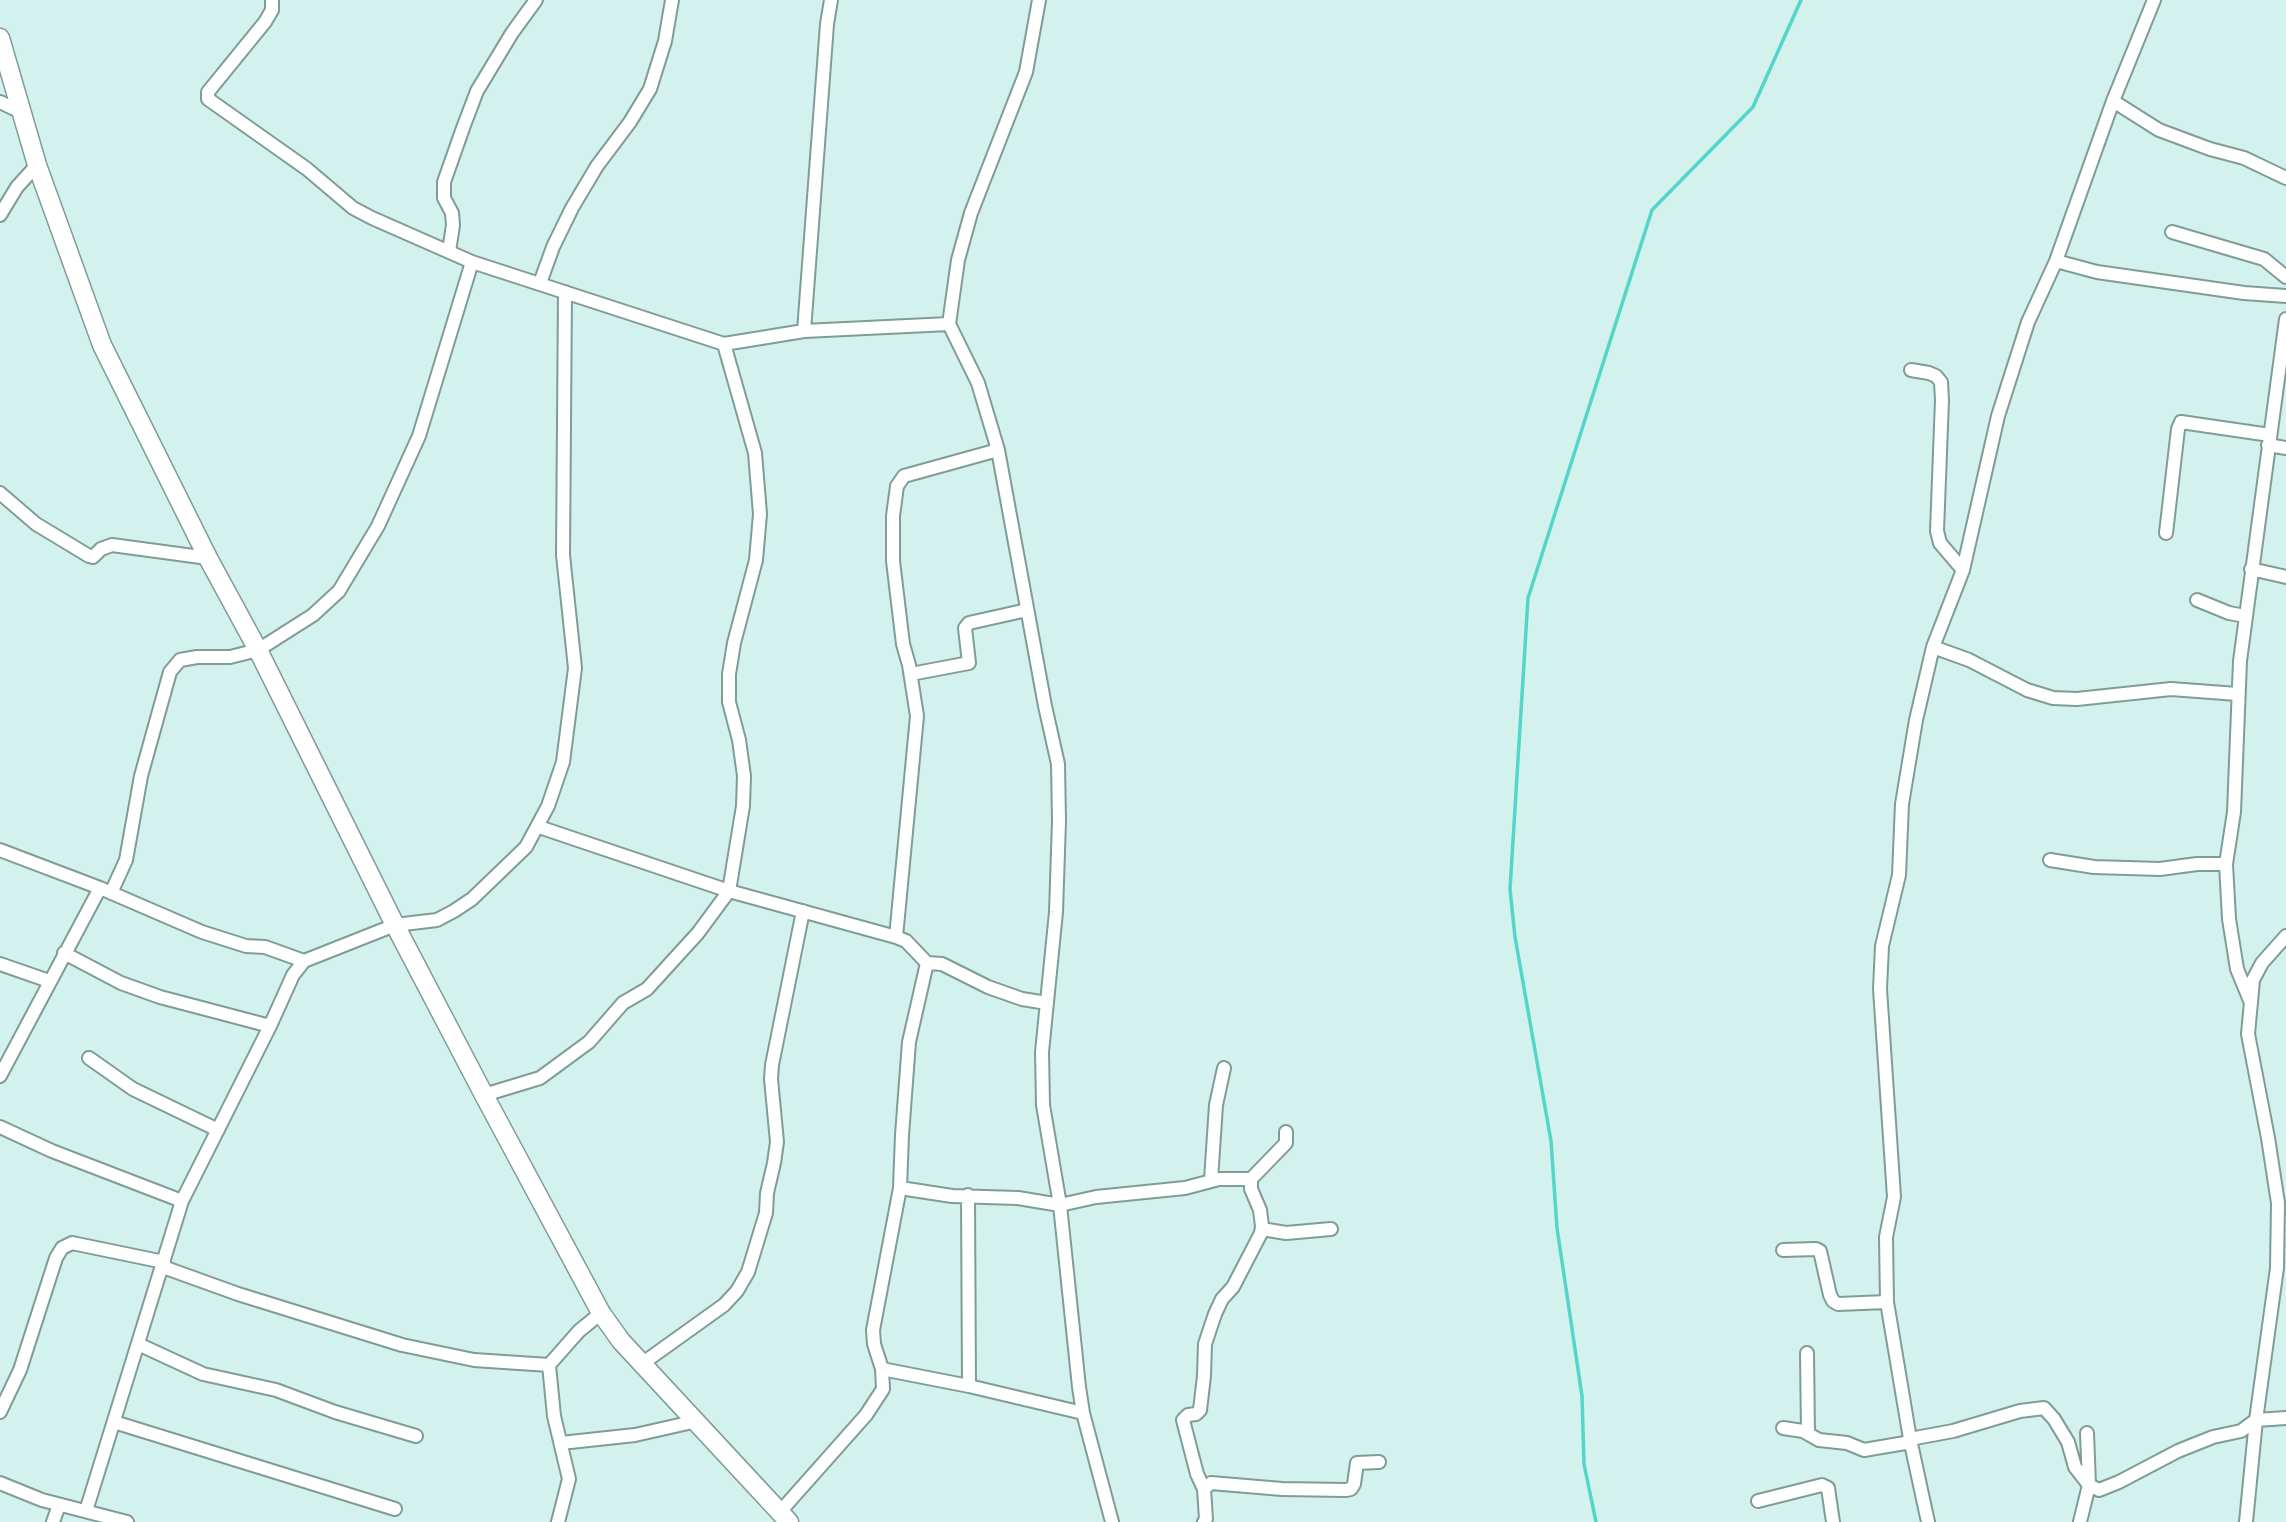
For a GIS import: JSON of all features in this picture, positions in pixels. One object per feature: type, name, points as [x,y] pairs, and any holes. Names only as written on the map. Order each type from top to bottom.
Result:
[{"type":"street","points":[[272,0],[272,10],[265,22],[208,92],[208,99],[307,169],[353,208],[472,262],[724,344],[804,331],[949,324]]},
{"type":"street","points":[[449,251],[453,225],[452,213],[444,198],[444,182],[477,91],[512,33],[536,0]]},
{"type":"street","points":[[540,284],[553,247],[572,208],[597,166],[631,122],[650,89],[665,41],[672,0]]},
{"type":"street","points":[[804,331],[831,0]]},
{"type":"street","points":[[1039,0],[1026,72],[971,213],[961,248],[949,324],[978,383],[999,450],[1058,764],[1056,912],[1042,1052],[1043,1105],[1060,1205],[1083,1413],[1112,1522]]},
{"type":"street","points":[[1928,1522],[1887,1302],[1886,1237],[1894,1197],[1880,989],[1882,946],[1899,875],[1902,804],[1916,720],[1933,647],[1963,570],[1998,416],[2028,322],[2056,261],[2113,101],[2154,0]]},
{"type":"street","points":[[0,38],[37,165],[102,345],[208,558],[258,650],[395,925],[484,1095],[601,1313],[621,1341],[784,1518],[866,1415],[883,1389],[882,1369],[874,1344],[873,1330],[900,1188],[909,1042],[926,963]]},
{"type":"street","points":[[2113,101],[2159,130],[2244,158],[2286,178]]},
{"type":"street","points":[[0,102],[21,112]]},
{"type":"street","points":[[0,215],[17,187],[37,165]]},
{"type":"street","points":[[2172,232],[2264,259],[2286,277]]},
{"type":"street","points":[[2056,261],[2097,272],[2244,293],[2286,296]]},
{"type":"street","points":[[0,1076],[64,953],[126,860],[141,776],[170,672],[180,660],[230,657],[258,650],[313,615],[340,591],[378,526],[419,436],[472,262]]},
{"type":"street","points":[[86,1511],[182,1201],[293,975],[304,961],[395,925],[437,920],[472,899],[526,847],[539,827],[563,762],[575,668],[563,555],[565,292]]},
{"type":"street","points":[[2251,1003],[2237,969],[2229,919],[2226,864],[2234,812],[2237,694],[2245,616],[2269,440],[2283,364],[2286,319]]},
{"type":"street","points":[[484,1095],[540,1078],[589,1042],[623,1003],[647,989],[698,933],[729,891],[743,806],[744,776],[739,740],[729,702],[729,674],[734,643],[756,560],[760,514],[755,453],[724,344]]},
{"type":"street","points":[[1911,370],[1929,373],[1941,382],[1937,531],[1940,543],[1963,570]]},
{"type":"street","points":[[2166,533],[2181,422],[2269,440],[2286,448]]},
{"type":"street","points":[[896,937],[917,716],[911,674],[903,644],[893,561],[893,516],[897,486],[904,476],[999,450]]},
{"type":"street","points":[[0,493],[36,524],[89,556],[93,557],[101,549],[112,545],[208,558]]},
{"type":"street","points":[[2251,569],[2286,577]]},
{"type":"street","points":[[2197,600],[2229,613],[2245,616]]},
{"type":"street","points":[[911,674],[968,663],[965,628],[970,623],[1027,610]]},
{"type":"street","points":[[1933,647],[1969,660],[2027,690],[2053,698],[2077,699],[2171,689],[2237,694]]},
{"type":"street","points":[[539,827],[729,891],[896,937],[906,941],[926,963],[943,964],[988,987],[1022,999],[1047,1003]]},
{"type":"street","points":[[0,850],[105,890],[202,932],[246,946],[265,947],[304,961]]},
{"type":"street","points":[[2050,860],[2094,867],[2160,869],[2197,864],[2226,864]]},
{"type":"street","points":[[643,1363],[724,1305],[737,1291],[748,1272],[766,1213],[767,1193],[778,1142],[772,1065],[803,911]]},
{"type":"street","points":[[2246,1522],[2256,1420],[2277,1268],[2277,1203],[2268,1138],[2248,1034],[2253,980],[2262,963],[2286,936]]},
{"type":"street","points":[[64,953],[121,983],[160,997],[270,1026]]},
{"type":"street","points":[[0,964],[49,981]]},
{"type":"street","points":[[89,1058],[133,1088],[218,1130]]},
{"type":"street","points":[[1211,1180],[1216,1105],[1224,1068]]},
{"type":"street","points":[[0,1127],[52,1151],[182,1201]]},
{"type":"street","points":[[1204,1522],[1203,1489],[1183,1420],[1185,1416],[1196,1414],[1200,1410],[1208,1331],[1222,1299],[1234,1287],[1262,1228],[1260,1210],[1251,1189],[1251,1179],[1286,1143],[1286,1132]]},
{"type":"street","points":[[900,1188],[952,1196],[1018,1198],[1060,1205],[1185,1188],[1231,1177],[1251,1179]]},
{"type":"street","points":[[968,1195],[969,1386]]},
{"type":"street","points":[[1262,1228],[1286,1233],[1331,1229]]},
{"type":"street","points":[[0,1412],[20,1370],[56,1258],[62,1248],[72,1243],[163,1264],[238,1294],[402,1345],[474,1360],[549,1365]]},
{"type":"street","points":[[1783,1250],[1819,1251],[1830,1295],[1838,1304],[1887,1302]]},
{"type":"street","points":[[558,1522],[569,1479],[554,1416],[549,1365],[579,1331],[601,1313]]},
{"type":"street","points":[[138,1344],[203,1374],[276,1390],[335,1412],[416,1436]]},
{"type":"street","points":[[1807,1353],[1808,1433]]},
{"type":"street","points":[[882,1369],[1083,1413]]},
{"type":"street","points":[[1783,1428],[1808,1433],[1819,1440],[1846,1443],[1864,1450],[1953,1431],[2020,1411],[2044,1408],[2068,1442],[2075,1467],[2089,1485],[2099,1490],[2178,1451],[2213,1437],[2241,1432],[2256,1420],[2286,1418]]},
{"type":"street","points":[[561,1443],[635,1435],[697,1421]]},
{"type":"street","points":[[114,1422],[395,1509]]},
{"type":"street","points":[[2080,1522],[2089,1485],[2087,1433]]},
{"type":"street","points":[[1203,1489],[1211,1483],[1282,1489],[1346,1490],[1351,1489],[1354,1484],[1357,1463],[1379,1462]]},
{"type":"street","points":[[0,1483],[59,1505],[127,1522]]},
{"type":"street","points":[[1758,1501],[1822,1485],[1828,1488],[1833,1522]]},
{"type":"street","points":[[52,1522],[59,1505]]},
{"type":"waterway","points":[[1596,1522],[1584,1464],[1582,1396],[1557,1228],[1551,1141],[1515,937],[1510,889],[1528,598],[1652,210],[1753,107],[1801,0]]}]
